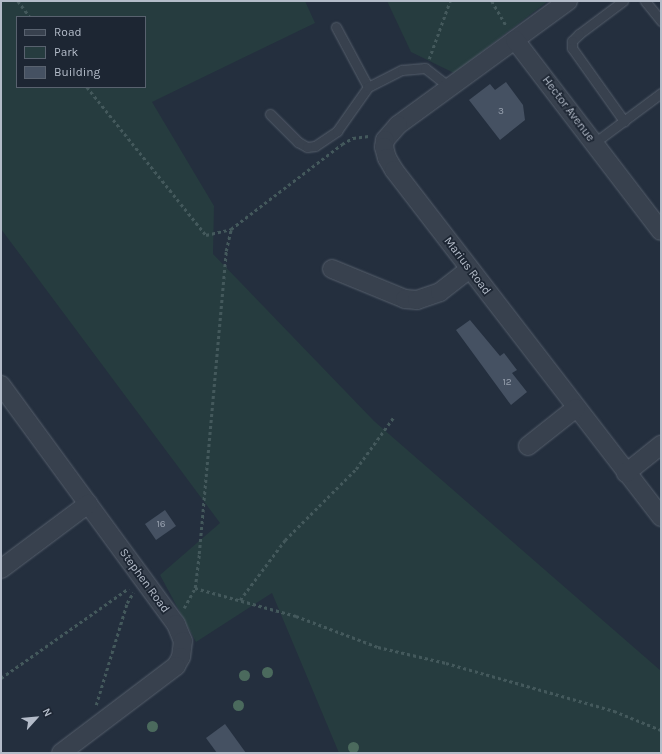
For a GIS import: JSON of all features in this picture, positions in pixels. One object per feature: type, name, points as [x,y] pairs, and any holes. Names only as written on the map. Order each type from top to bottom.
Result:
[{"type":"street","points":[[385,140],[398,125],[568,1]]},
{"type":"street","name":"Hector Avenue","points":[[515,40],[661,231]]},
{"type":"street","name":"Marius Road","points":[[385,140],[386,158],[394,170],[661,517]]},
{"type":"street","points":[[332,269],[405,299],[417,300],[440,292],[469,269]]},
{"type":"street","name":"Stephen Road","points":[[1,385],[176,624],[183,641],[184,648],[176,666],[61,753]]},
{"type":"street","points":[[528,446],[576,408]]},
{"type":"street","points":[[626,472],[661,445]]},
{"type":"street","points":[[1,569],[88,504]]},
{"type":"lane","points":[[623,1],[579,34],[572,41],[572,48],[624,121]]},
{"type":"lane","points":[[645,1],[661,21]]},
{"type":"lane","points":[[336,27],[368,87]]},
{"type":"lane","points":[[270,114],[298,142],[307,147],[315,146],[337,131],[368,87],[402,70],[425,68],[449,87]]},
{"type":"lane","points":[[594,143],[661,94]]},
{"type":"path","points":[[18,1],[29,16]]},
{"type":"path","points":[[425,68],[450,1]]},
{"type":"path","points":[[492,1],[515,40]]},
{"type":"path","points":[[88,88],[206,235],[231,229],[353,138],[371,136],[385,140]]},
{"type":"path","points":[[176,624],[195,588],[210,456],[226,251],[231,229]]},
{"type":"path","points":[[240,600],[285,540],[356,469],[393,418]]},
{"type":"path","points":[[1,678],[142,578]]},
{"type":"path","points":[[88,733],[127,603],[142,578]]},
{"type":"path","points":[[195,588],[296,616],[378,647],[446,663],[614,712],[661,730]]},
{"type":"green space","points":[[1,1],[305,1],[315,23],[152,102],[214,206],[213,254],[374,421],[661,671],[661,753],[339,753],[272,593],[196,642],[160,575],[220,523],[1,229]]},
{"type":"green space","points":[[387,1],[548,1],[454,73],[411,52]]},
{"type":"building","points":[[506,82],[523,105],[525,120],[500,140],[469,100],[490,84],[495,90]]},
{"type":"building","points":[[470,320],[500,356],[504,353],[517,370],[512,373],[527,392],[511,405],[456,330]]},
{"type":"building","points":[[165,510],[176,526],[156,540],[145,524]]},
{"type":"building","points":[[225,724],[246,753],[217,753],[206,738]]}]
